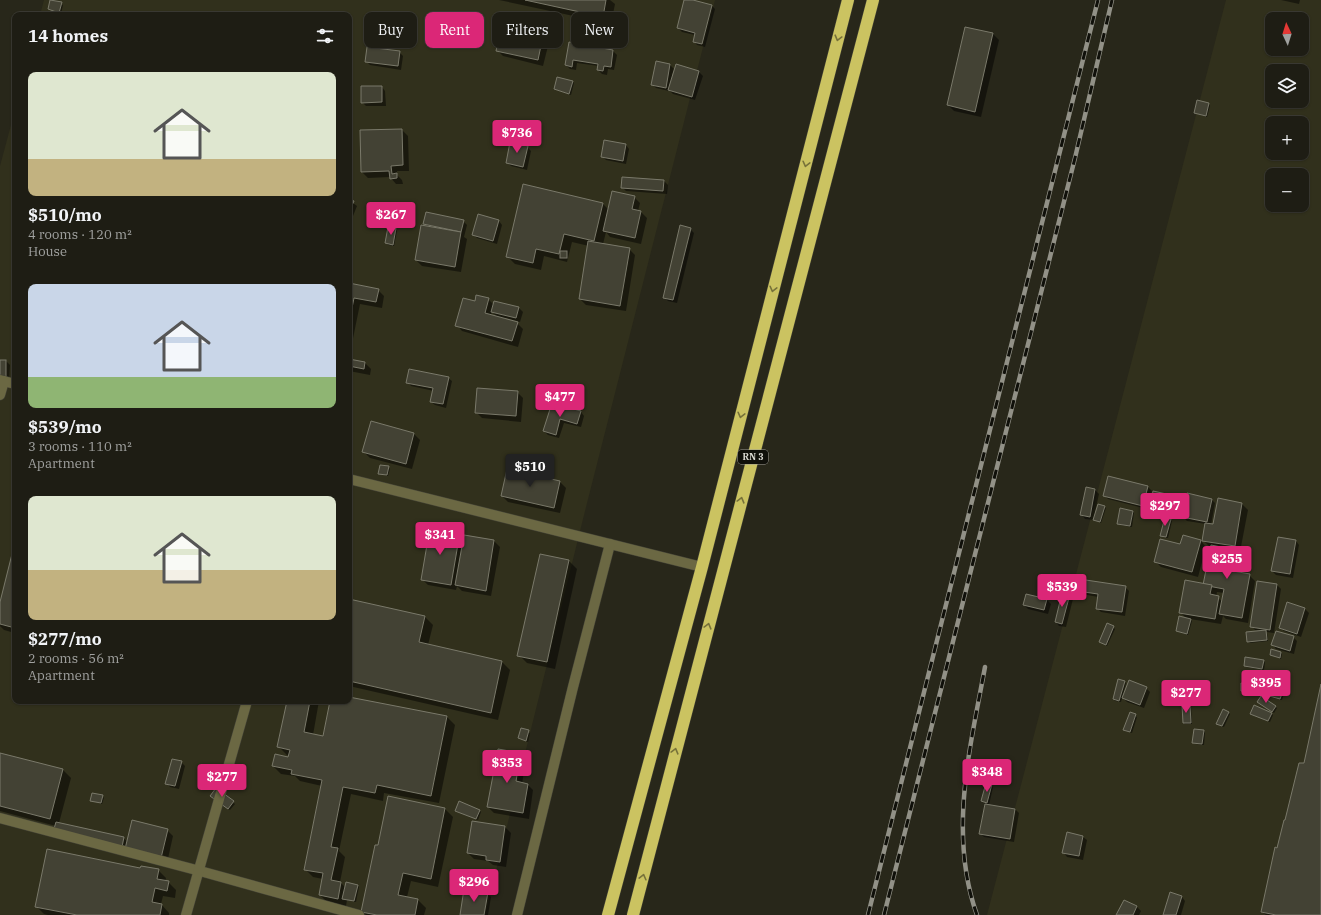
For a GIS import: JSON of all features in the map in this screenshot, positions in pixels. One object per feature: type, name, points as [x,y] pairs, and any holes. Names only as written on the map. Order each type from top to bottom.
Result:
[{"type":"highway","name":"RN 3","points":[[608,915],[702,567],[848,0]]},
{"type":"highway","name":"RN 3","points":[[633,915],[873,0]]},
{"type":"street","points":[[0,395],[2,381],[12,383]]},
{"type":"street","points":[[352,481],[702,567]]},
{"type":"street","points":[[517,915],[563,725],[610,544]]},
{"type":"street","points":[[186,915],[200,871],[246,704]]},
{"type":"street","points":[[0,818],[359,915]]},
{"type":"shaded area","points":[[44,0],[715,0],[584,515],[485,915],[0,915],[0,166],[12,121],[12,704],[352,704],[352,12],[41,12]]},
{"type":"shaded area","points":[[1226,0],[1321,0],[1321,915],[987,915]]},
{"type":"building","points":[[50,0],[62,2],[59,12],[48,9]]},
{"type":"building","points":[[525,0],[606,0],[604,12],[580,12]]},
{"type":"building","points":[[684,0],[693,0],[712,5],[702,44],[693,42],[695,33],[677,28]]},
{"type":"building","points":[[965,27],[993,33],[975,112],[947,105]]},
{"type":"building","points":[[569,42],[571,42],[571,48],[602,48],[613,50],[611,67],[604,66],[603,71],[597,70],[598,64],[573,60],[572,67],[565,65]]},
{"type":"building","points":[[367,48],[400,51],[398,66],[365,62]]},
{"type":"building","points":[[497,48],[540,48],[538,60],[496,51]]},
{"type":"building","points":[[656,61],[670,64],[666,88],[651,85]]},
{"type":"building","points":[[676,64],[699,71],[692,97],[668,90]]},
{"type":"building","points":[[557,77],[573,81],[569,94],[554,89]]},
{"type":"building","points":[[361,86],[382,86],[382,102],[361,103]]},
{"type":"building","points":[[1197,100],[1209,103],[1206,116],[1194,113]]},
{"type":"building","points":[[402,129],[403,165],[391,166],[392,174],[397,173],[397,178],[390,179],[389,171],[361,172],[360,130]]},
{"type":"building","points":[[604,140],[626,144],[623,161],[601,157]]},
{"type":"building","points":[[510,142],[528,146],[523,167],[506,163]]},
{"type":"building","points":[[622,177],[664,180],[663,191],[621,188]]},
{"type":"building","points":[[523,184],[603,203],[594,241],[564,234],[559,254],[536,249],[533,263],[506,257]]},
{"type":"building","points":[[612,191],[635,196],[632,209],[641,211],[635,238],[603,231]]},
{"type":"building","points":[[426,212],[464,220],[461,232],[423,224]]},
{"type":"building","points":[[478,214],[499,220],[493,241],[472,235]]},
{"type":"building","points":[[421,225],[461,232],[455,267],[415,260]]},
{"type":"building","points":[[680,225],[691,228],[673,300],[663,298]]},
{"type":"building","points":[[388,227],[396,228],[393,245],[385,243]]},
{"type":"building","points":[[588,241],[630,248],[620,306],[579,299]]},
{"type":"building","points":[[560,251],[567,251],[567,258],[560,258]]},
{"type":"building","points":[[352,284],[379,289],[376,302],[354,298],[352,308]]},
{"type":"building","points":[[476,295],[489,298],[485,313],[518,322],[512,341],[455,326],[463,298],[475,301]]},
{"type":"building","points":[[494,301],[519,307],[516,318],[491,312]]},
{"type":"building","points":[[0,360],[6,360],[6,379],[0,379]]},
{"type":"building","points":[[352,360],[365,362],[364,369],[352,367]]},
{"type":"building","points":[[409,369],[449,377],[443,404],[430,402],[433,388],[406,383]]},
{"type":"building","points":[[477,388],[518,391],[516,416],[475,413]]},
{"type":"building","points":[[552,403],[581,411],[577,424],[560,419],[556,435],[543,431]]},
{"type":"building","points":[[371,421],[414,433],[406,464],[362,452]]},
{"type":"building","points":[[380,465],[389,466],[387,475],[378,474]]},
{"type":"building","points":[[507,469],[560,481],[554,508],[501,496]]},
{"type":"building","points":[[1108,476],[1148,486],[1143,506],[1103,496]]},
{"type":"building","points":[[1086,487],[1095,489],[1090,517],[1080,515]]},
{"type":"building","points":[[1153,491],[1171,495],[1168,510],[1150,507]]},
{"type":"building","points":[[1187,493],[1212,499],[1207,522],[1182,517]]},
{"type":"building","points":[[1218,498],[1242,503],[1235,546],[1202,541],[1205,523],[1213,524]]},
{"type":"building","points":[[1098,504],[1105,506],[1100,522],[1093,520]]},
{"type":"building","points":[[1120,508],[1133,511],[1130,526],[1117,524]]},
{"type":"building","points":[[1165,517],[1171,519],[1166,537],[1160,536]]},
{"type":"building","points":[[430,527],[460,532],[451,585],[421,580]]},
{"type":"building","points":[[464,535],[494,540],[486,591],[455,585]]},
{"type":"building","points":[[1183,535],[1201,540],[1192,572],[1154,562],[1160,539],[1180,544]]},
{"type":"building","points":[[1278,537],[1296,540],[1290,574],[1271,571]]},
{"type":"building","points":[[1211,545],[1237,550],[1233,571],[1250,574],[1242,618],[1219,614],[1224,589],[1203,585]]},
{"type":"building","points":[[12,554],[12,627],[0,624],[0,602]]},
{"type":"building","points":[[540,554],[569,560],[547,662],[517,656]]},
{"type":"building","points":[[1079,579],[1126,586],[1122,612],[1096,609],[1098,594],[1077,591]]},
{"type":"building","points":[[1185,580],[1212,585],[1210,594],[1219,596],[1215,619],[1179,613]]},
{"type":"building","points":[[1257,581],[1277,584],[1270,630],[1250,627]]},
{"type":"building","points":[[1062,593],[1070,594],[1062,624],[1055,622]]},
{"type":"building","points":[[1026,594],[1047,599],[1044,610],[1023,605]]},
{"type":"building","points":[[352,600],[425,616],[419,642],[502,661],[491,713],[352,682]]},
{"type":"building","points":[[1287,602],[1305,608],[1297,634],[1279,628]]},
{"type":"building","points":[[1179,616],[1191,619],[1187,634],[1176,631]]},
{"type":"building","points":[[1107,623],[1114,626],[1106,645],[1099,642]]},
{"type":"building","points":[[1266,630],[1267,640],[1247,642],[1246,632]]},
{"type":"building","points":[[1276,631],[1294,636],[1290,651],[1271,645]]},
{"type":"building","points":[[1271,649],[1281,652],[1280,658],[1270,655]]},
{"type":"building","points":[[1245,657],[1264,660],[1262,669],[1244,666]]},
{"type":"building","points":[[1118,679],[1125,681],[1119,701],[1113,699]]},
{"type":"building","points":[[1129,680],[1147,687],[1140,705],[1122,698]]},
{"type":"building","points":[[1241,683],[1261,685],[1260,693],[1241,691]]},
{"type":"building","points":[[1321,684],[1321,915],[1276,915],[1261,912],[1275,847],[1277,848],[1299,763],[1304,763]]},
{"type":"building","points":[[1264,686],[1283,691],[1280,699],[1262,694]]},
{"type":"building","points":[[1261,696],[1276,706],[1272,712],[1257,702]]},
{"type":"building","points":[[352,698],[447,716],[431,796],[377,785],[375,793],[343,787],[331,847],[338,848],[331,880],[341,882],[338,899],[319,895],[323,873],[304,870],[322,780],[291,774],[292,770],[272,766],[275,754],[288,757],[290,750],[277,747],[286,704],[309,704],[304,732],[323,736],[329,704],[352,704]]},
{"type":"building","points":[[1182,705],[1190,705],[1191,723],[1183,723]]},
{"type":"building","points":[[1254,705],[1272,713],[1268,721],[1250,714]]},
{"type":"building","points":[[1223,709],[1229,712],[1222,726],[1216,724]]},
{"type":"building","points":[[1130,712],[1136,714],[1130,732],[1123,730]]},
{"type":"building","points":[[521,728],[529,730],[526,741],[518,738]]},
{"type":"building","points":[[1194,729],[1204,730],[1202,744],[1192,743]]},
{"type":"building","points":[[498,749],[521,753],[516,781],[528,784],[523,813],[487,807]]},
{"type":"building","points":[[0,753],[63,769],[50,819],[0,806]]},
{"type":"building","points":[[172,759],[182,761],[175,786],[165,784]]},
{"type":"building","points":[[986,783],[992,784],[987,803],[981,801]]},
{"type":"building","points":[[216,788],[234,801],[228,809],[210,796]]},
{"type":"building","points":[[92,793],[103,795],[101,803],[90,801]]},
{"type":"building","points":[[388,796],[445,808],[431,879],[403,873],[398,895],[418,899],[415,915],[377,915],[361,912],[375,845],[378,845]]},
{"type":"building","points":[[459,801],[480,810],[476,819],[455,811]]},
{"type":"building","points":[[985,804],[1015,809],[1010,839],[979,834]]},
{"type":"building","points":[[132,820],[168,829],[161,858],[125,849]]},
{"type":"building","points":[[472,821],[505,826],[500,862],[486,860],[486,856],[467,853]]},
{"type":"building","points":[[56,822],[124,837],[122,847],[53,832]]},
{"type":"building","points":[[1067,832],[1083,836],[1079,856],[1062,853]]},
{"type":"building","points":[[47,849],[140,868],[141,866],[159,869],[157,879],[169,881],[167,891],[155,888],[152,902],[162,904],[160,915],[77,915],[35,907]]},
{"type":"building","points":[[346,882],[358,885],[354,901],[342,899]]},
{"type":"building","points":[[464,889],[488,892],[484,915],[460,915]]},
{"type":"building","points":[[1170,892],[1182,896],[1176,915],[1163,915]]},
{"type":"building","points":[[1124,900],[1137,906],[1133,915],[1116,915]]},
{"type":"railway","points":[[868,915],[1098,0]]},
{"type":"railway","points":[[884,915],[1075,158],[1112,0]]},
{"type":"railway","points":[[977,915],[968,884],[964,853],[963,822],[964,791],[968,760],[985,667]]}]
